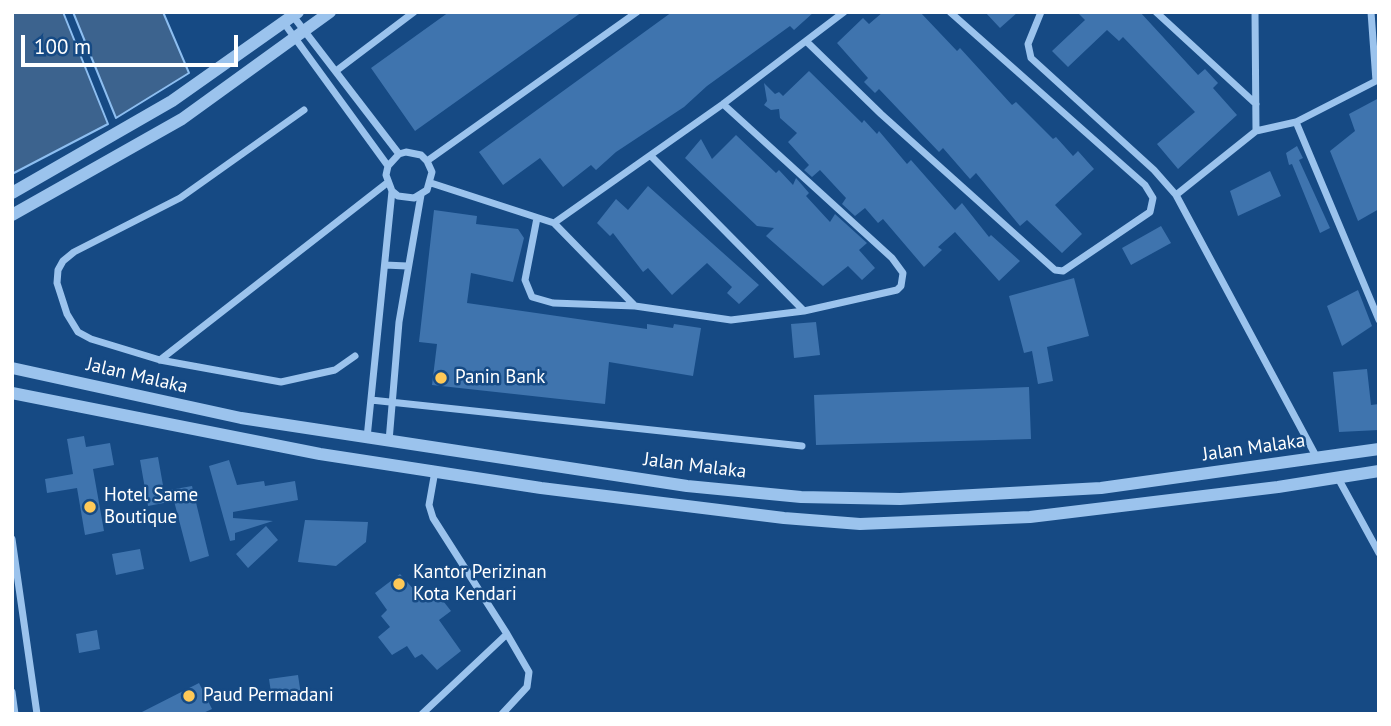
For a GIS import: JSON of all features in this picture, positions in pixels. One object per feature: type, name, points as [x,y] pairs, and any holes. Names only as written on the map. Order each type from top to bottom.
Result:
[{"type":"street","points":[[12,215],[79,180],[182,119],[330,12]]},
{"type":"street","points":[[336,71],[414,12]]},
{"type":"street","points":[[427,161],[636,12]]},
{"type":"street","points":[[554,223],[723,104],[844,12]]},
{"type":"street","points":[[806,41],[881,114],[1055,270],[1063,271],[1150,212],[1153,198],[1145,185],[950,12]]},
{"type":"street","points":[[1041,12],[1028,44],[1031,58],[1154,170],[1176,195],[1315,454]]},
{"type":"street","points":[[1156,12],[1256,104]]},
{"type":"street","points":[[1255,12],[1256,131]]},
{"type":"street","points":[[1176,195],[1256,131],[1297,122],[1377,84],[1371,12]]},
{"type":"street","points":[[12,193],[136,124],[292,17],[305,50],[388,166],[390,187],[385,265],[367,438]]},
{"type":"street","points":[[300,34],[314,41],[399,154]]},
{"type":"street","points":[[537,218],[525,280],[532,297],[553,303],[635,306],[731,320],[804,311],[897,290],[903,281],[903,273],[892,258],[723,104]]},
{"type":"street","points":[[304,110],[180,198],[74,251],[63,261],[57,284],[67,314],[78,332],[91,339],[160,360],[281,382],[335,370],[355,356]]},
{"type":"street","points":[[1297,122],[1379,320]]},
{"type":"street","points":[[388,166],[399,154],[414,152],[427,161],[432,172],[431,183],[421,195],[407,266],[389,434]]},
{"type":"street","points":[[651,156],[804,311]]},
{"type":"street","points":[[431,183],[554,223],[635,306]]},
{"type":"street","points":[[160,360],[390,187]]},
{"type":"street","points":[[390,187],[406,198],[421,195]]},
{"type":"street","points":[[385,265],[407,266]]},
{"type":"street","name":"Jalan Malaka","points":[[12,368],[218,414],[367,438],[389,434],[687,486],[801,497],[887,499],[1101,488],[1315,454],[1379,449]]},
{"type":"street","name":"Jalan Malaka","points":[[12,393],[230,438],[541,488],[784,518],[860,524],[1030,517],[1379,471]]},
{"type":"street","points":[[371,400],[802,446]]},
{"type":"street","points":[[435,471],[429,505],[433,518],[459,564],[507,634],[529,672],[527,687],[502,714]]},
{"type":"street","points":[[1338,478],[1379,553]]},
{"type":"street","points":[[12,539],[37,714]]},
{"type":"street","points":[[422,714],[507,634]]},
{"type":"street","points":[[12,692],[15,714]]},
{"type":"water","points":[[12,12],[63,12],[108,124],[12,174]]},
{"type":"water","points":[[73,12],[163,12],[189,73],[116,118]]},
{"type":"building","points":[[449,12],[582,12],[415,131],[371,68]]},
{"type":"building","points":[[672,12],[814,12],[794,30],[790,26],[707,86],[684,107],[616,152],[596,170],[591,165],[563,187],[540,158],[503,185],[479,152]]},
{"type":"building","points":[[883,12],[920,12],[957,51],[960,48],[1012,105],[1016,102],[1053,139],[1056,137],[1073,156],[1078,151],[1094,169],[1055,205],[1082,234],[1062,253],[1027,220],[1020,226],[976,173],[970,179],[943,148],[939,152],[879,89],[875,93],[864,82],[868,78],[837,43],[863,18],[869,24]]},
{"type":"building","points":[[985,12],[1018,12],[1000,28]]},
{"type":"building","points":[[1077,12],[1140,12],[1198,75],[1205,69],[1218,83],[1213,88],[1237,115],[1178,169],[1157,144],[1195,112],[1123,37],[1119,41],[1107,30],[1068,67],[1052,51],[1085,20]]},
{"type":"building","points":[[809,71],[862,123],[864,120],[877,134],[879,131],[907,164],[911,160],[955,210],[962,203],[989,237],[991,235],[1020,261],[999,281],[955,232],[938,247],[942,250],[924,267],[883,219],[878,223],[865,208],[855,216],[842,204],[846,198],[820,170],[812,177],[804,170],[809,165],[788,142],[797,133],[780,118],[779,109],[771,110],[764,105],[767,101],[764,83],[775,94],[779,92],[783,96]]},
{"type":"building","points":[[1379,98],[1379,209],[1358,221],[1330,151],[1355,131],[1349,114]]},
{"type":"building","points":[[736,135],[776,173],[779,170],[793,185],[796,178],[809,193],[806,196],[830,222],[835,214],[867,243],[859,250],[875,268],[862,280],[848,266],[823,286],[766,236],[774,228],[757,226],[685,158],[701,139],[712,159]]},
{"type":"building","points":[[1297,146],[1303,158],[1299,160],[1330,228],[1320,233],[1292,164],[1289,165],[1286,153]]},
{"type":"building","points":[[1270,171],[1281,196],[1238,216],[1230,191]]},
{"type":"building","points":[[648,186],[759,285],[739,304],[727,293],[732,287],[707,263],[672,295],[648,268],[643,272],[613,233],[610,236],[597,223],[616,199],[628,210]]},
{"type":"building","points":[[434,210],[477,216],[476,224],[518,229],[524,238],[513,282],[471,273],[467,303],[647,329],[647,324],[701,328],[693,376],[609,362],[605,404],[432,385],[437,344],[419,342]]},
{"type":"building","points":[[1161,226],[1171,243],[1131,265],[1122,248]]},
{"type":"building","points":[[1074,278],[1089,336],[1047,347],[1053,381],[1038,384],[1032,351],[1024,353],[1009,296]]},
{"type":"building","points":[[1358,290],[1372,326],[1342,346],[1327,306]]},
{"type":"building","points":[[816,322],[820,355],[794,358],[791,324]]},
{"type":"building","points":[[1367,369],[1371,405],[1379,404],[1379,430],[1339,432],[1333,372]]},
{"type":"building","points":[[1029,387],[1031,439],[816,445],[814,395]]},
{"type":"building","points":[[84,436],[86,447],[110,443],[114,465],[93,469],[104,531],[85,535],[77,488],[47,493],[45,479],[73,474],[67,439]]},
{"type":"building","points":[[158,457],[164,491],[192,486],[209,556],[190,562],[174,501],[148,506],[140,460]]},
{"type":"building","points":[[229,460],[237,485],[264,481],[265,486],[295,481],[298,500],[233,512],[233,518],[273,521],[235,533],[235,540],[230,541],[209,466]]},
{"type":"building","points":[[305,520],[368,522],[366,542],[336,566],[298,562]]},
{"type":"building","points":[[266,526],[278,540],[248,568],[236,554]]},
{"type":"building","points":[[140,549],[144,569],[116,575],[112,554]]},
{"type":"building","points":[[400,574],[424,601],[436,592],[451,611],[439,620],[461,651],[437,670],[422,654],[415,658],[407,646],[392,655],[378,637],[390,627],[381,616],[387,610],[375,593]]},
{"type":"building","points":[[97,630],[100,649],[79,653],[76,634]]},
{"type":"building","points":[[298,675],[301,695],[272,699],[269,679]]},
{"type":"building","name":"Paud Permadani","points":[[199,683],[212,709],[201,714],[138,714]]},
{"type":"place","name":"Panin Bank","points":[[441,378]]},
{"type":"place","name":"Hotel Same Boutique","points":[[90,507]]},
{"type":"place","name":"Kantor Perizinan Kota Kendari","points":[[399,584]]},
{"type":"place","name":"Paud Permadani","points":[[189,696]]}]
